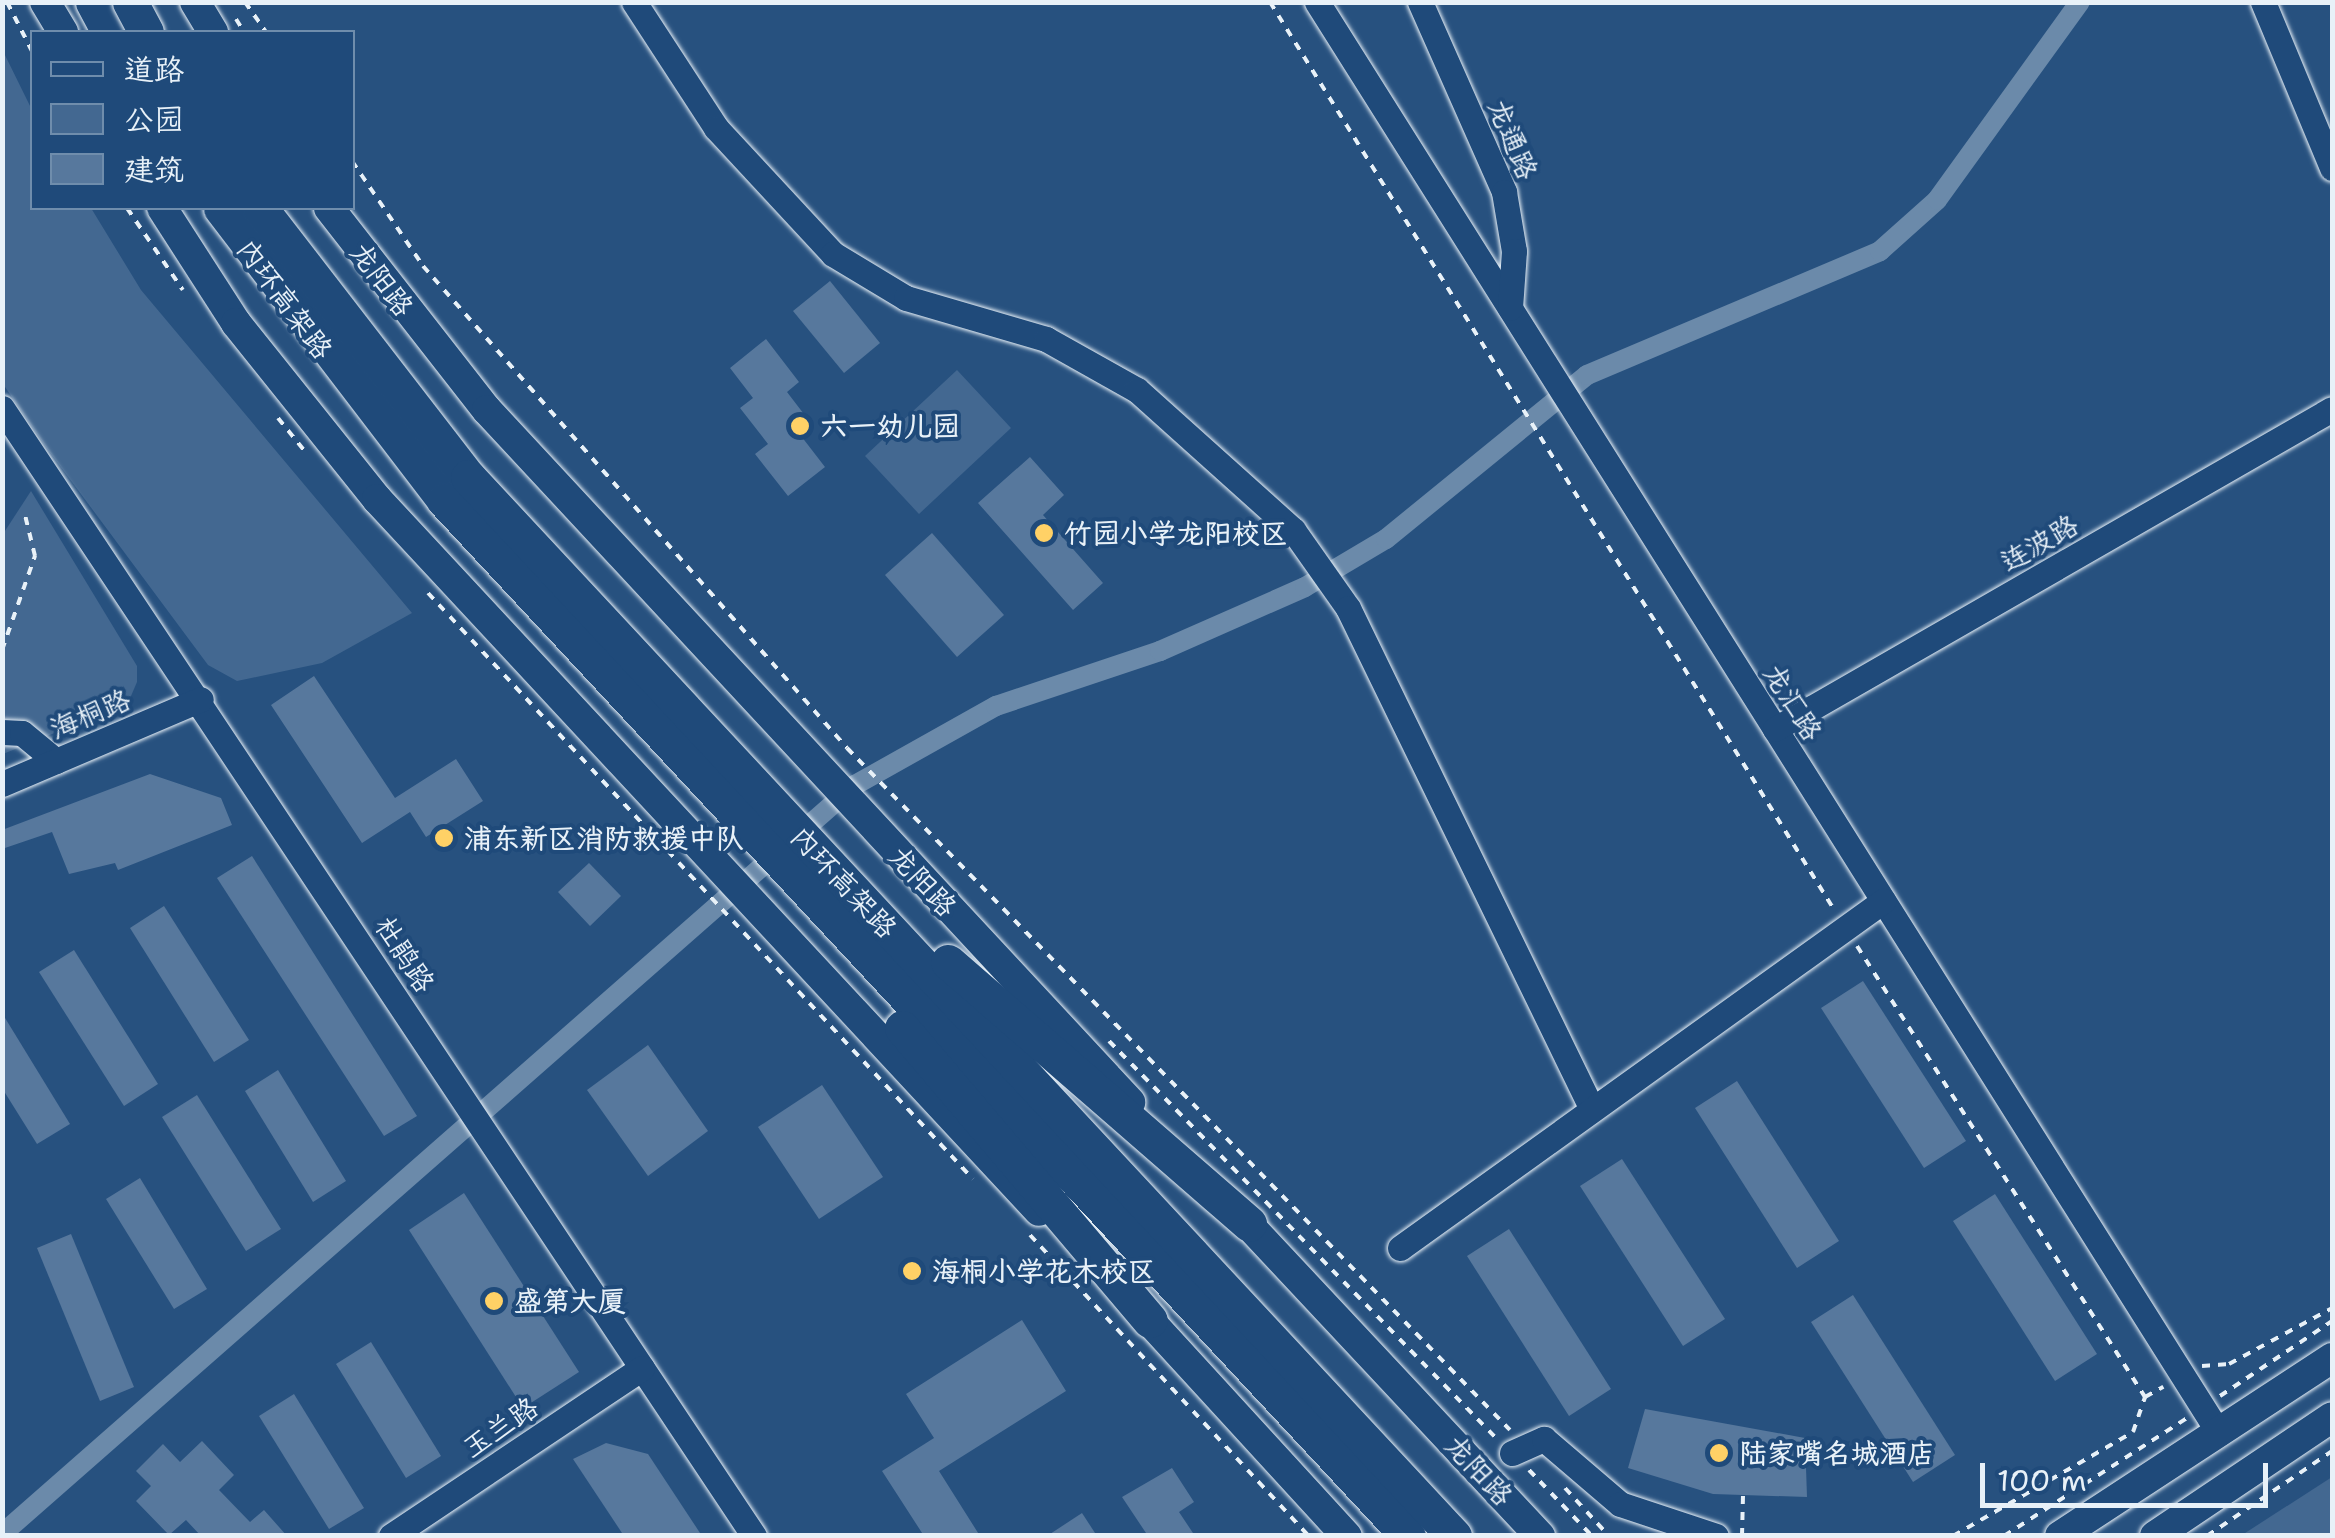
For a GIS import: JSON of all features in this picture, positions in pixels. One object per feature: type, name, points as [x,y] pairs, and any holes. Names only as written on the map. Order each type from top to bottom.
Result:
[{"type":"highway","points":[[93,2],[108,30]]},
{"type":"highway","points":[[130,2],[145,30]]},
{"type":"highway","name":"内环高架路","points":[[223,210],[597,616],[820,878],[1236,1327],[1408,1536]]},
{"type":"highway","name":"内环高架路","points":[[261,210],[282,270],[444,500],[701,778],[763,815]]},
{"type":"highway","points":[[763,815],[820,878],[1150,1320]]},
{"type":"highway","points":[[820,878],[971,984],[1249,1224]]},
{"type":"highway","name":"内环高架路","points":[[1236,1327],[1454,1536]]},
{"type":"main road","points":[[45,2],[62,30]]},
{"type":"main road","points":[[194,2],[212,30]]},
{"type":"main road","points":[[163,210],[325,439],[702,871],[760,934],[1150,1320],[1347,1536]]},
{"type":"main road","name":"龙阳路","points":[[331,210],[487,410],[826,757],[1249,1224],[1540,1536]]},
{"type":"main road","points":[[2060,1536],[2211,1420],[2332,1358]]},
{"type":"main road","points":[[2155,1536],[2332,1417]]},
{"type":"street","points":[[634,2],[716,128],[833,254],[906,298],[1046,339],[1137,390],[1293,530],[1348,608],[1590,1105]]},
{"type":"street","name":"龙汇路","points":[[1317,2],[2211,1420]]},
{"type":"street","name":"龙通路","points":[[1420,2],[1504,192],[1514,252],[1510,308]]},
{"type":"street","points":[[2263,2],[2332,168]]},
{"type":"street","name":"杜鹃路","points":[[2,408],[201,699],[754,1536]]},
{"type":"street","name":"连波路","points":[[1775,729],[2332,409]]},
{"type":"street","name":"海桐路","points":[[2,784],[201,699]]},
{"type":"street","points":[[2,732],[22,733],[56,760]]},
{"type":"street","points":[[1400,1248],[1590,1105],[1883,901]]},
{"type":"street","name":"玉兰路","points":[[391,1536],[642,1368]]},
{"type":"street","points":[[1519,1450],[1544,1439],[1620,1504],[1716,1536]]},
{"type":"path","points":[[7,2],[30,48]]},
{"type":"path","points":[[246,2],[265,30]]},
{"type":"path","points":[[1270,2],[1564,466]]},
{"type":"path","points":[[355,165],[423,266],[847,748],[1519,1450],[1592,1536]]},
{"type":"path","points":[[2,650],[36,556],[24,514]]},
{"type":"path","points":[[757,665],[826,757]]},
{"type":"path","points":[[884,820],[946,868]]},
{"type":"path","points":[[702,871],[982,1187]]},
{"type":"path","points":[[1104,1036],[1519,1450]]},
{"type":"path","points":[[1018,1224],[1310,1536]]},
{"type":"path","points":[[1953,1536],[2133,1432],[2144,1397],[2209,1361],[2229,1364],[2332,1304]]},
{"type":"path","points":[[2004,1536],[2211,1420],[2332,1322]]},
{"type":"path","points":[[2207,1536],[2332,1451]]},
{"type":"path","points":[[1562,1485],[1609,1536]]},
{"type":"path","points":[[1742,1536],[1743,1495]]},
{"type":"green space","points":[[2,49],[30,106],[30,210],[92,210],[141,290],[412,613],[322,663],[237,681],[208,665],[3,384]]},
{"type":"green space","points":[[957,370],[1011,428],[919,514],[865,456]]},
{"type":"green space","points":[[31,491],[137,666],[137,682],[128,703],[3,754],[3,534]]},
{"type":"green space","points":[[2332,1477],[2332,1535],[2242,1535]]},
{"type":"building","points":[[830,281],[880,343],[844,373],[793,311]]},
{"type":"building","points":[[766,339],[799,382],[787,392],[810,422],[798,432],[825,467],[788,496],[755,454],[768,444],[740,408],[753,398],[730,368]]},
{"type":"building","points":[[1030,457],[1064,495],[1043,515],[1103,583],[1073,610],[978,503]]},
{"type":"building","points":[[932,533],[1004,615],[957,657],[885,575]]},
{"type":"building","points":[[314,676],[395,798],[456,759],[483,801],[426,837],[410,812],[362,843],[271,705]]},
{"type":"building","points":[[150,774],[221,798],[232,825],[118,870],[115,863],[69,874],[52,832],[2,849],[2,830]]},
{"type":"building","points":[[252,856],[417,1116],[384,1136],[217,878]]},
{"type":"building","points":[[589,863],[621,896],[590,926],[558,892]]},
{"type":"building","points":[[164,906],[249,1040],[214,1062],[130,928]]},
{"type":"building","points":[[74,950],[158,1084],[124,1106],[39,972]]},
{"type":"building","points":[[1863,981],[1966,1141],[1924,1168],[1821,1008]]},
{"type":"building","points":[[2,1013],[70,1124],[37,1144],[2,1088]]},
{"type":"building","points":[[648,1045],[708,1131],[648,1176],[587,1090]]},
{"type":"building","points":[[278,1070],[346,1181],[313,1202],[245,1091]]},
{"type":"building","points":[[1737,1081],[1839,1241],[1797,1268],[1695,1108]]},
{"type":"building","points":[[822,1085],[883,1177],[819,1219],[758,1127]]},
{"type":"building","points":[[197,1095],[281,1229],[246,1251],[162,1117]]},
{"type":"building","points":[[1622,1159],[1725,1319],[1683,1346],[1580,1186]]},
{"type":"building","points":[[140,1178],[207,1289],[174,1309],[106,1199]]},
{"type":"building","name":"盛第大厦","points":[[464,1193],[579,1372],[523,1408],[409,1230]]},
{"type":"building","points":[[1995,1194],[2097,1354],[2055,1381],[1953,1221]]},
{"type":"building","points":[[1509,1229],[1611,1389],[1569,1416],[1467,1256]]},
{"type":"building","points":[[71,1234],[134,1387],[100,1401],[37,1248]]},
{"type":"building","points":[[1853,1295],[1955,1455],[1913,1482],[1811,1322]]},
{"type":"building","points":[[1022,1320],[1066,1391],[939,1471],[980,1536],[924,1536],[882,1471],[934,1438],[906,1394]]},
{"type":"building","points":[[371,1342],[441,1456],[406,1478],[336,1364]]},
{"type":"building","points":[[294,1394],[364,1508],[329,1529],[259,1416]]},
{"type":"building","name":"陆家嘴名城酒店","points":[[1645,1409],[1805,1438],[1807,1497],[1713,1494],[1628,1468]]},
{"type":"building","points":[[202,1441],[234,1475],[219,1490],[250,1522],[264,1510],[287,1536],[201,1536],[186,1520],[169,1535],[136,1501],[151,1486],[136,1471],[163,1444],[180,1462]]},
{"type":"building","points":[[606,1443],[648,1454],[702,1536],[624,1536],[573,1459]]},
{"type":"building","points":[[1172,1468],[1194,1502],[1179,1512],[1195,1536],[1148,1536],[1122,1497]]},
{"type":"building","points":[[1082,1513],[1097,1536],[1047,1536]]},
{"type":"waterway","points":[[2,1534],[855,785],[996,706],[1160,651],[1305,587],[1386,539],[1587,375],[1880,251],[1937,200],[2080,2]]},
{"type":"place","name":"六一幼儿园","points":[[800,426]]},
{"type":"place","name":"竹园小学龙阳校区","points":[[1044,533]]},
{"type":"place","name":"浦东新区消防救援中队","points":[[444,838]]},
{"type":"place","name":"海桐小学花木校区","points":[[912,1271]]},
{"type":"place","name":"盛第大厦","points":[[494,1301]]},
{"type":"place","name":"陆家嘴名城酒店","points":[[1719,1453]]}]
